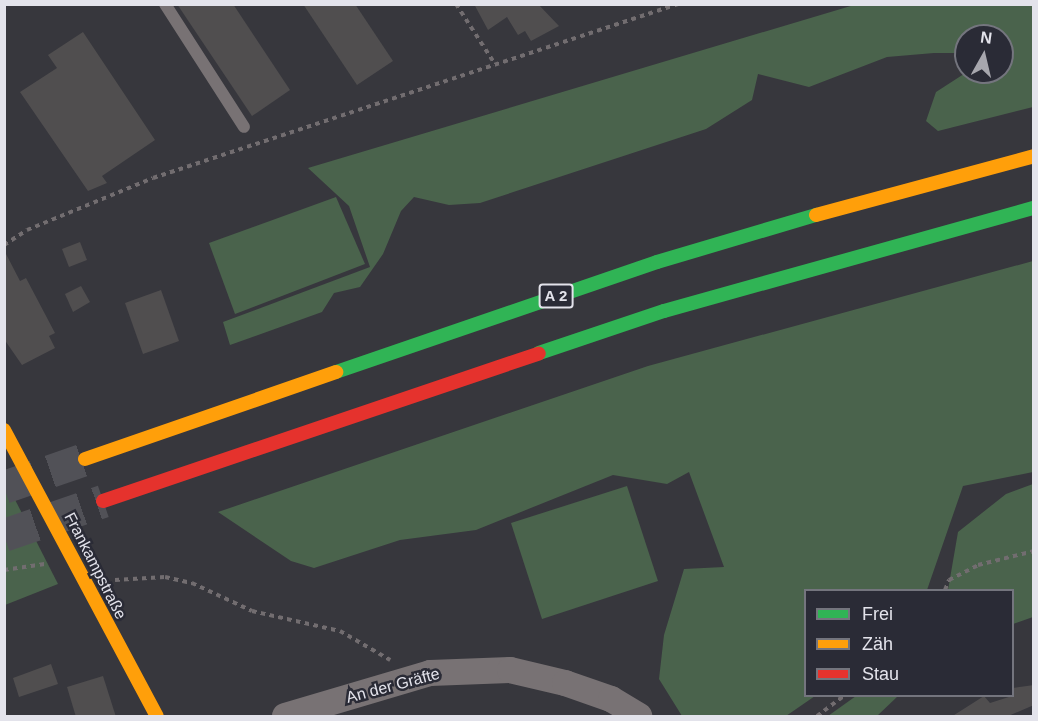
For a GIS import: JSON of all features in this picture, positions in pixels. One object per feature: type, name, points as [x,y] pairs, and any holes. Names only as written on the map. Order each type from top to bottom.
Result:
[{"type":"main road","name":"A 2","points":[[86,459],[657,262],[904,188],[1034,156]]},
{"type":"main road","points":[[103,501],[663,311],[1034,208]]},
{"type":"main road","name":"Frankampstraße","points":[[4,430],[156,717]]},
{"type":"street","name":"An der Gräfte","points":[[297,715],[430,673],[510,670],[565,683],[610,699],[639,717]]},
{"type":"lane","points":[[165,4],[244,128]]},
{"type":"path","points":[[456,4],[495,64]]},
{"type":"path","points":[[4,245],[27,230],[153,178],[678,4]]},
{"type":"path","points":[[946,589],[950,580],[978,565],[1034,551]]},
{"type":"path","points":[[4,570],[72,555]]},
{"type":"path","points":[[84,582],[165,577],[192,583],[252,611],[340,631],[369,644],[410,678]]},
{"type":"path","points":[[817,717],[843,697]]},
{"type":"green space","points":[[854,5],[1033,5],[1033,107],[938,131],[926,121],[936,92],[954,80],[954,84],[1014,84],[1014,24],[954,24],[954,53],[887,57],[809,87],[758,74],[752,100],[706,129],[480,203],[449,205],[414,197],[401,211],[383,254],[360,287],[334,293],[322,312],[230,345],[223,322],[370,267],[349,206],[308,168]]},
{"type":"green space","points":[[336,197],[365,264],[235,314],[209,243]]},
{"type":"green space","points":[[1033,261],[1033,472],[963,486],[927,589],[804,589],[804,697],[814,697],[786,716],[682,716],[659,679],[664,635],[684,569],[724,567],[689,472],[667,484],[613,475],[476,530],[400,540],[314,568],[291,561],[218,512],[648,366]]},
{"type":"green space","points":[[5,480],[58,584],[4,605]]},
{"type":"green space","points":[[1033,484],[1033,617],[1014,624],[1014,589],[948,589],[958,532],[1006,494]]},
{"type":"green space","points":[[627,486],[658,581],[542,619],[511,523]]},
{"type":"green space","points":[[855,697],[897,697],[877,716],[828,716]]},
{"type":"building","points":[[177,4],[233,4],[290,90],[252,116]]},
{"type":"building","points":[[303,4],[355,4],[393,61],[357,85]]},
{"type":"building","points":[[474,4],[538,4],[559,26],[531,41],[525,31],[518,35],[507,17],[488,30]]},
{"type":"building","points":[[83,32],[155,140],[102,176],[107,183],[88,191],[20,92],[57,68],[48,55]]},
{"type":"building","points":[[80,242],[87,260],[69,267],[62,249]]},
{"type":"building","points":[[4,250],[20,281],[26,278],[55,333],[49,336],[55,348],[22,365],[4,339]]},
{"type":"building","points":[[81,286],[90,302],[73,312],[65,294]]},
{"type":"building","points":[[161,290],[179,341],[143,354],[125,303]]},
{"type":"building","points":[[51,664],[58,684],[19,697],[13,678]]},
{"type":"building","points":[[103,676],[116,717],[76,717],[67,687]]},
{"type":"building","points":[[1034,685],[1034,705],[1006,717],[951,717],[982,697],[990,703],[1014,697],[1014,688]]},
{"type":"tunnel","points":[[4,487],[85,459]]},
{"type":"tunnel","points":[[4,535],[103,501]]},
{"type":"traffic: fast","points":[[539,353],[664,311],[1034,208]]},
{"type":"traffic: fast","points":[[336,372],[657,262],[816,215]]},
{"type":"traffic: slow","points":[[816,215],[1034,156]]},
{"type":"traffic: slow","points":[[85,459],[336,372]]},
{"type":"traffic: slow","points":[[4,430],[157,716]]},
{"type":"traffic: jam","points":[[103,501],[539,353]]}]
